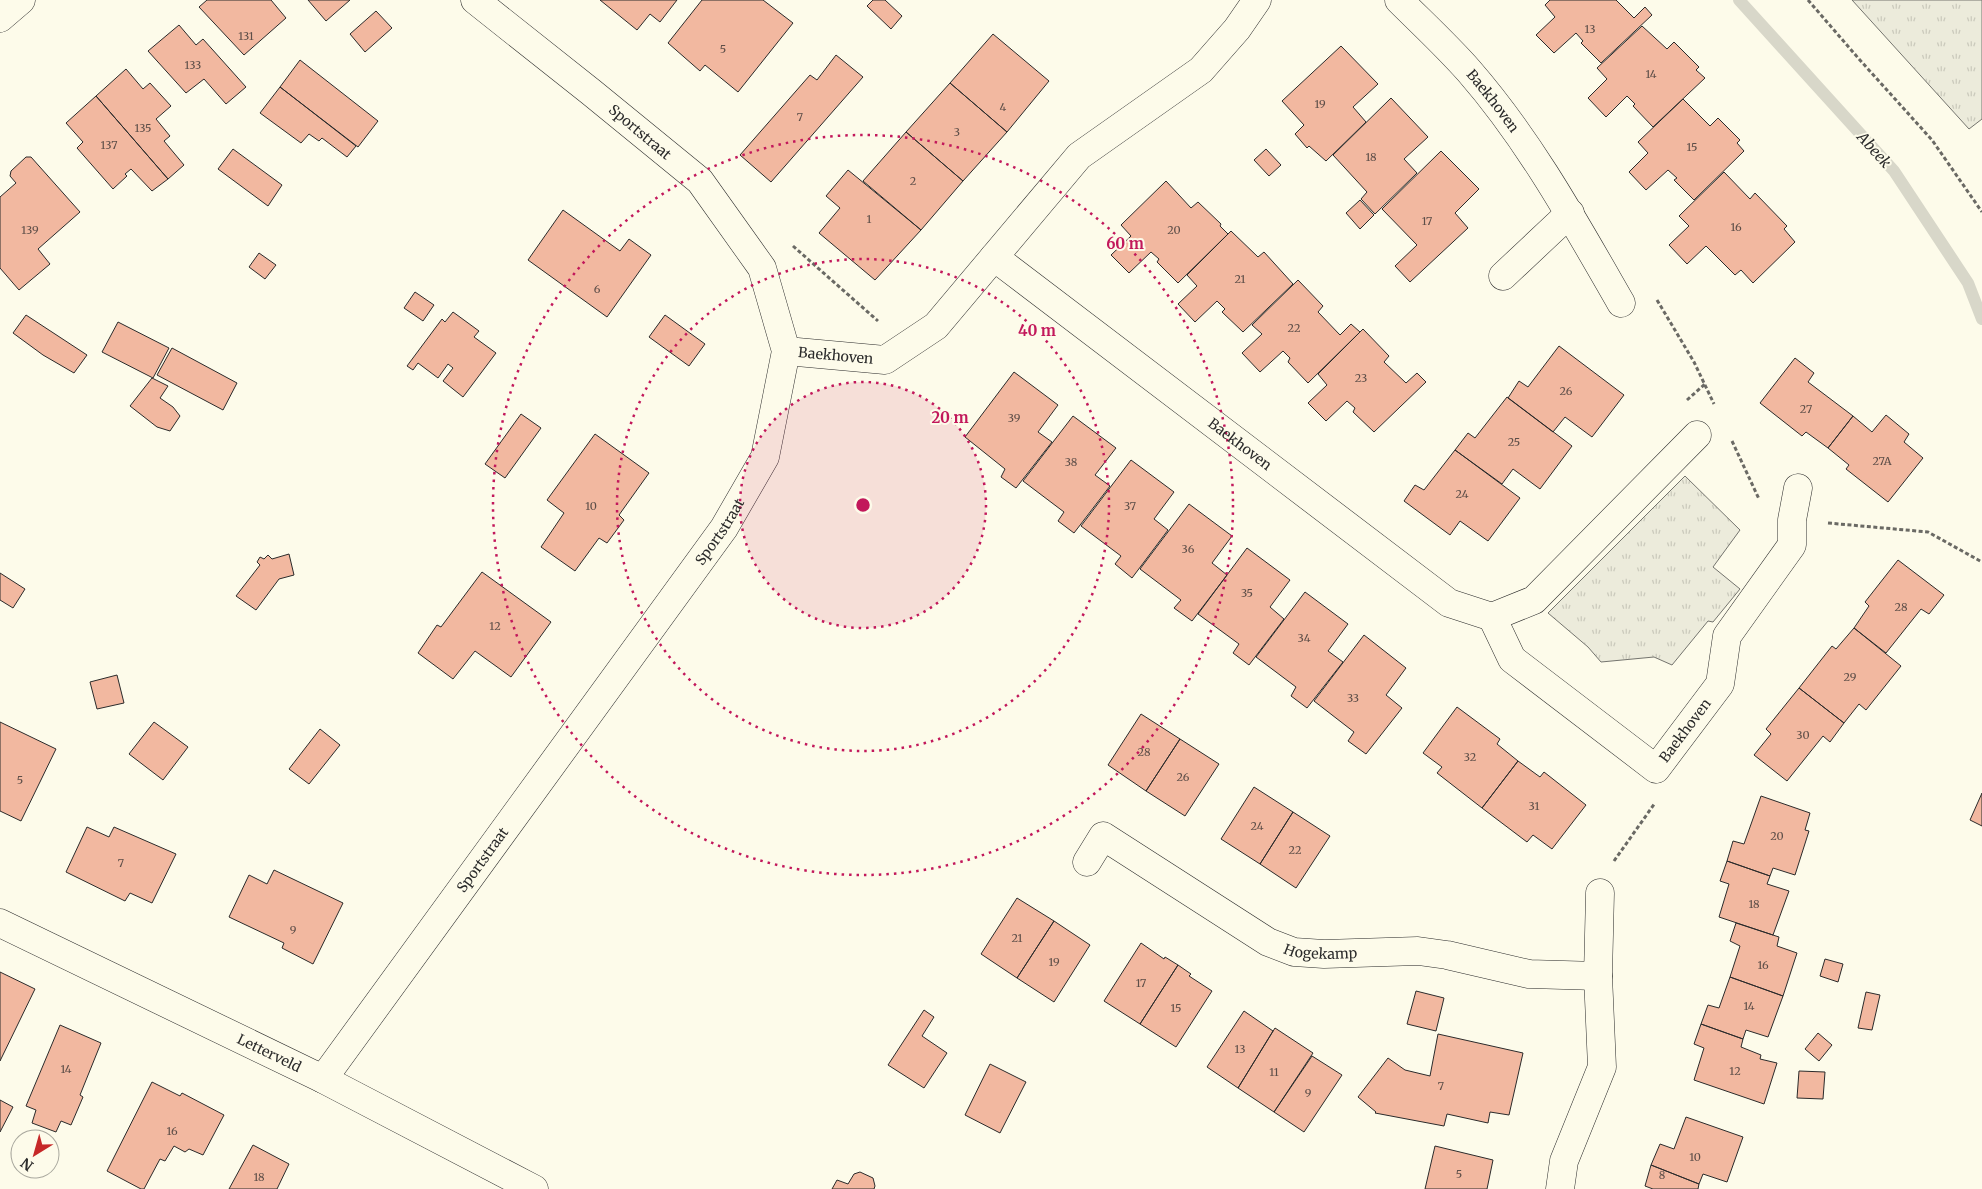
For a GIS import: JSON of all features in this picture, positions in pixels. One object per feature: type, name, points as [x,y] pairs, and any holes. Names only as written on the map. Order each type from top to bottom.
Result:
[{"type":"street","points":[[0,18],[21,0]]},
{"type":"street","name":"Sportstraat","points":[[323,1079],[724,528],[765,457],[786,351],[762,268],[700,181],[475,0]]},
{"type":"street","name":"Baekhoven","points":[[786,351],[885,360],[936,326],[1079,156],[1201,70],[1237,29],[1257,0]]},
{"type":"street","name":"Baekhoven","points":[[1399,0],[1468,71],[1525,143],[1570,213],[1621,303]]},
{"type":"street","points":[[1503,276],[1570,213]]},
{"type":"street","name":"Baekhoven","points":[[994,257],[1449,603],[1492,617],[1512,659],[1656,769],[1720,684],[1727,636],[1792,545],[1792,520],[1798,488]]},
{"type":"street","points":[[1492,617],[1534,600],[1697,435]]},
{"type":"street","name":"Hogekamp","points":[[1087,862],[1103,836],[1260,937],[1294,952],[1324,954],[1418,951],[1455,957],[1529,974],[1598,976]]},
{"type":"street","points":[[1560,1189],[1564,1161],[1602,1067],[1598,976],[1600,893]]},
{"type":"street","name":"Letterveld","points":[[0,923],[323,1079],[534,1189]]},
{"type":"path","points":[[1808,0],[1932,140],[1982,212]]},
{"type":"path","points":[[790,244],[891,333],[902,349]]},
{"type":"path","points":[[1621,303],[1648,286],[1694,362],[1717,409]]},
{"type":"path","points":[[1729,435],[1761,503],[1792,520],[1928,532],[1982,562]]},
{"type":"path","points":[[1600,893],[1607,871],[1658,799],[1656,769]]},
{"type":"green space","points":[[1852,0],[1982,0],[1982,119],[1969,129]]},
{"type":"green space","points":[[1685,476],[1740,530],[1713,567],[1740,589],[1713,622],[1708,621],[1672,665],[1654,657],[1601,662],[1588,647],[1548,613]]},
{"type":"building","points":[[207,0],[271,0],[286,18],[244,55],[199,7]]},
{"type":"building","points":[[308,0],[350,0],[326,21]]},
{"type":"building","points":[[600,0],[677,0],[660,22],[650,14],[637,30]]},
{"type":"building","points":[[702,0],[763,0],[793,23],[738,92],[705,65],[700,71],[668,43]]},
{"type":"building","points":[[873,0],[885,0],[902,16],[891,29],[867,6]]},
{"type":"building","points":[[1550,0],[1616,0],[1634,18],[1645,7],[1652,15],[1601,63],[1581,43],[1583,41],[1576,33],[1554,53],[1536,35],[1555,17],[1545,5]]},
{"type":"building","points":[[376,11],[392,28],[365,52],[350,34]]},
{"type":"building","points":[[179,25],[196,45],[203,39],[246,87],[226,104],[204,79],[186,93],[148,51]]},
{"type":"building","points":[[1642,26],[1667,49],[1674,42],[1699,67],[1696,70],[1705,78],[1653,127],[1633,106],[1635,104],[1627,96],[1606,117],[1588,98],[1607,79],[1597,68]]},
{"type":"building","points":[[993,34],[1049,81],[1007,132],[950,83]]},
{"type":"building","points":[[1341,46],[1378,84],[1353,107],[1366,122],[1326,161],[1309,146],[1307,148],[1295,134],[1304,125],[1282,101]]},
{"type":"building","points":[[836,55],[863,77],[771,182],[740,155],[810,75],[817,80]]},
{"type":"building","points":[[300,60],[378,121],[358,147],[280,87]]},
{"type":"building","points":[[126,69],[143,89],[150,83],[171,106],[156,119],[170,136],[164,141],[184,165],[168,179],[96,96]]},
{"type":"building","points":[[950,83],[1007,132],[963,181],[906,132]]},
{"type":"building","points":[[280,87],[356,146],[347,157],[322,138],[319,141],[309,134],[301,143],[260,113]]},
{"type":"building","points":[[96,96],[168,179],[152,191],[131,169],[125,174],[127,176],[113,189],[77,148],[83,142],[66,123]]},
{"type":"building","points":[[1391,98],[1428,137],[1404,159],[1417,173],[1375,214],[1361,199],[1367,192],[1333,155]]},
{"type":"building","points":[[1683,99],[1710,126],[1718,118],[1740,140],[1737,143],[1744,151],[1694,200],[1674,180],[1677,178],[1668,170],[1646,190],[1629,172],[1648,153],[1638,142]]},
{"type":"building","points":[[906,132],[963,181],[921,230],[863,181]]},
{"type":"building","points":[[233,149],[282,185],[268,206],[218,169]]},
{"type":"building","points":[[1266,149],[1281,165],[1269,176],[1254,160]]},
{"type":"building","points":[[1441,151],[1479,189],[1455,213],[1468,228],[1410,282],[1395,266],[1417,245],[1382,209]]},
{"type":"building","points":[[26,157],[31,157],[80,212],[38,249],[50,264],[19,290],[0,268],[0,197],[16,183],[10,176],[11,171]]},
{"type":"building","points":[[848,170],[921,230],[875,280],[819,233],[840,208],[826,196]]},
{"type":"building","points":[[1724,172],[1750,199],[1755,193],[1787,226],[1784,229],[1795,242],[1753,283],[1741,270],[1735,275],[1706,246],[1687,264],[1669,245],[1689,226],[1679,216]]},
{"type":"building","points":[[1166,181],[1191,208],[1198,202],[1221,224],[1220,226],[1228,234],[1178,283],[1157,262],[1159,259],[1151,252],[1129,273],[1111,255],[1131,236],[1121,225]]},
{"type":"building","points":[[1360,200],[1374,215],[1360,229],[1346,213]]},
{"type":"building","points":[[563,210],[620,251],[629,239],[651,255],[607,317],[528,260]]},
{"type":"building","points":[[1231,231],[1258,257],[1264,252],[1293,284],[1243,332],[1222,312],[1225,309],[1217,301],[1195,322],[1178,304],[1197,286],[1187,275]]},
{"type":"building","points":[[259,253],[276,265],[265,279],[249,267]]},
{"type":"building","points":[[1298,280],[1323,306],[1318,312],[1340,335],[1351,324],[1360,332],[1308,383],[1288,362],[1290,358],[1283,351],[1260,372],[1242,353],[1262,334],[1252,325]]},
{"type":"building","points":[[415,292],[434,305],[423,321],[404,308]]},
{"type":"building","points":[[453,312],[479,331],[474,337],[496,353],[463,397],[443,381],[453,368],[448,364],[438,378],[418,363],[413,370],[407,366],[442,319],[445,322]]},
{"type":"building","points":[[26,315],[87,355],[74,373],[43,355],[13,333]]},
{"type":"building","points":[[665,315],[705,344],[689,366],[649,337]]},
{"type":"building","points":[[118,322],[169,348],[153,378],[102,352]]},
{"type":"building","points":[[1363,329],[1389,356],[1384,362],[1406,383],[1417,373],[1426,382],[1374,432],[1353,412],[1355,408],[1347,401],[1326,421],[1308,403],[1327,385],[1318,374]]},
{"type":"building","points":[[1559,346],[1624,395],[1592,437],[1565,417],[1553,432],[1508,398],[1519,381],[1528,387]]},
{"type":"building","points":[[172,348],[237,383],[223,410],[157,375]]},
{"type":"building","points":[[1795,358],[1814,373],[1808,382],[1853,416],[1828,448],[1806,432],[1802,436],[1760,403]]},
{"type":"building","points":[[1014,372],[1058,405],[1038,432],[1052,442],[1016,488],[1001,477],[1005,469],[965,437]]},
{"type":"building","points":[[152,378],[168,386],[160,398],[173,407],[180,416],[170,431],[157,427],[130,406]]},
{"type":"building","points":[[1507,397],[1572,446],[1540,489],[1513,469],[1502,484],[1455,450],[1468,433],[1475,438]]},
{"type":"building","points":[[521,414],[541,428],[505,478],[485,464]]},
{"type":"building","points":[[1886,415],[1909,434],[1904,442],[1923,458],[1888,502],[1846,469],[1849,465],[1828,448],[1853,416],[1872,432]]},
{"type":"building","points":[[1073,416],[1116,448],[1095,475],[1110,486],[1074,533],[1058,521],[1064,512],[1023,481]]},
{"type":"building","points":[[595,434],[649,473],[619,515],[624,520],[607,543],[599,538],[575,571],[541,547],[564,513],[547,500]]},
{"type":"building","points":[[1455,450],[1520,498],[1488,541],[1460,521],[1450,535],[1404,501],[1415,485],[1424,490]]},
{"type":"building","points":[[1131,460],[1174,492],[1154,519],[1168,530],[1132,578],[1115,564],[1121,556],[1081,526]]},
{"type":"building","points":[[1189,504],[1232,536],[1212,563],[1227,575],[1192,621],[1174,608],[1181,600],[1140,569]]},
{"type":"building","points":[[1247,548],[1290,580],[1270,607],[1284,619],[1249,665],[1233,653],[1239,644],[1198,614]]},
{"type":"building","points":[[289,554],[294,575],[279,579],[256,610],[236,596],[260,565],[257,562],[260,557],[264,559],[268,555],[272,559]]},
{"type":"building","points":[[1898,560],[1944,595],[1929,614],[1921,609],[1886,653],[1854,628],[1869,606],[1865,602]]},
{"type":"building","points":[[482,572],[551,622],[511,677],[475,651],[453,679],[418,653],[437,625],[441,627]]},
{"type":"building","points":[[0,573],[25,589],[13,608],[0,600]]},
{"type":"building","points":[[1305,592],[1348,624],[1328,651],[1343,662],[1307,708],[1291,696],[1296,687],[1256,657]]},
{"type":"building","points":[[1854,628],[1901,666],[1866,710],[1859,704],[1844,723],[1799,688],[1832,646],[1836,649]]},
{"type":"building","points":[[1364,635],[1406,668],[1386,695],[1402,708],[1366,754],[1348,741],[1354,732],[1314,701]]},
{"type":"building","points":[[117,675],[124,703],[97,709],[90,682]]},
{"type":"building","points":[[1799,688],[1844,723],[1830,742],[1823,736],[1787,781],[1754,755],[1771,734],[1766,729]]},
{"type":"building","points":[[1457,707],[1500,739],[1497,744],[1518,761],[1482,808],[1437,773],[1442,767],[1423,753]]},
{"type":"building","points":[[1141,714],[1180,739],[1146,791],[1108,765]]},
{"type":"building","points":[[0,722],[56,749],[21,821],[0,811]]},
{"type":"building","points":[[154,722],[188,747],[163,780],[129,754]]},
{"type":"building","points":[[320,729],[340,745],[309,784],[289,769]]},
{"type":"building","points":[[1180,739],[1219,764],[1185,816],[1146,791]]},
{"type":"building","points":[[1518,761],[1540,777],[1544,772],[1586,805],[1552,849],[1533,835],[1527,842],[1482,808]]},
{"type":"building","points":[[1254,787],[1293,812],[1260,864],[1221,839]]},
{"type":"building","points":[[1982,793],[1982,826],[1970,820]]},
{"type":"building","points":[[1761,796],[1810,813],[1805,830],[1809,831],[1795,875],[1773,868],[1770,876],[1727,861],[1733,841],[1744,844]]},
{"type":"building","points":[[1293,812],[1330,836],[1296,888],[1260,864]]},
{"type":"building","points":[[87,827],[109,837],[114,827],[176,854],[152,903],[130,893],[125,901],[66,872]]},
{"type":"building","points":[[1727,861],[1770,876],[1767,884],[1789,891],[1773,935],[1719,917],[1729,884],[1720,881]]},
{"type":"building","points":[[274,870],[343,903],[313,964],[282,948],[284,943],[229,917],[249,875],[267,884]]},
{"type":"building","points":[[1017,898],[1054,921],[1017,978],[981,954]]},
{"type":"building","points":[[1054,921],[1090,945],[1054,1002],[1017,978]]},
{"type":"building","points":[[1736,923],[1779,937],[1777,946],[1797,953],[1783,996],[1730,977],[1740,946],[1730,941]]},
{"type":"building","points":[[1141,943],[1164,959],[1165,957],[1178,965],[1140,1024],[1104,1001]]},
{"type":"building","points":[[1825,959],[1843,964],[1838,982],[1820,976]]},
{"type":"building","points":[[1178,965],[1191,974],[1189,976],[1212,991],[1176,1047],[1140,1024]]},
{"type":"building","points":[[0,972],[35,989],[0,1061]]},
{"type":"building","points":[[1730,977],[1783,996],[1768,1037],[1746,1030],[1743,1039],[1701,1024],[1708,1005],[1719,1008]]},
{"type":"building","points":[[1416,991],[1444,998],[1436,1031],[1407,1024]]},
{"type":"building","points":[[1866,992],[1880,995],[1872,1030],[1858,1028]]},
{"type":"building","points":[[924,1010],[934,1017],[922,1036],[947,1053],[924,1088],[888,1065]]},
{"type":"building","points":[[1244,1011],[1273,1031],[1238,1088],[1207,1067]]},
{"type":"building","points":[[1701,1024],[1743,1039],[1741,1047],[1761,1055],[1760,1059],[1777,1063],[1764,1104],[1694,1080],[1704,1048],[1694,1044]]},
{"type":"building","points":[[60,1025],[101,1043],[80,1095],[83,1097],[71,1125],[61,1121],[57,1129],[48,1129],[32,1123],[36,1110],[26,1106]]},
{"type":"building","points":[[1275,1028],[1313,1053],[1274,1112],[1238,1088]]},
{"type":"building","points":[[1818,1033],[1832,1045],[1819,1061],[1805,1049]]},
{"type":"building","points":[[1438,1034],[1523,1053],[1509,1115],[1490,1112],[1488,1123],[1447,1114],[1444,1126],[1375,1113],[1358,1097],[1388,1058],[1405,1070],[1430,1076]]},
{"type":"building","points":[[1312,1056],[1342,1075],[1304,1132],[1274,1112]]},
{"type":"building","points":[[990,1064],[1026,1082],[1000,1133],[965,1115]]},
{"type":"building","points":[[1799,1071],[1825,1072],[1823,1099],[1797,1098]]},
{"type":"building","points":[[152,1082],[180,1096],[182,1093],[224,1115],[203,1155],[189,1149],[185,1152],[174,1146],[165,1161],[160,1159],[144,1189],[141,1189],[107,1171]]},
{"type":"building","points":[[0,1100],[13,1107],[0,1132]]},
{"type":"building","points":[[1686,1117],[1743,1137],[1727,1182],[1703,1174],[1699,1184],[1651,1165],[1660,1144],[1674,1149]]},
{"type":"building","points":[[253,1145],[289,1164],[277,1189],[229,1189]]},
{"type":"building","points":[[1435,1146],[1493,1160],[1487,1189],[1425,1189]]},
{"type":"building","points":[[1651,1165],[1699,1184],[1698,1189],[1653,1189],[1645,1186]]},
{"type":"building","points":[[860,1172],[873,1178],[874,1189],[832,1189],[837,1180],[848,1184],[854,1174]]},
{"type":"waterway","name":"Abeek","points":[[1739,0],[1894,171],[1968,283],[1982,319]]}]
